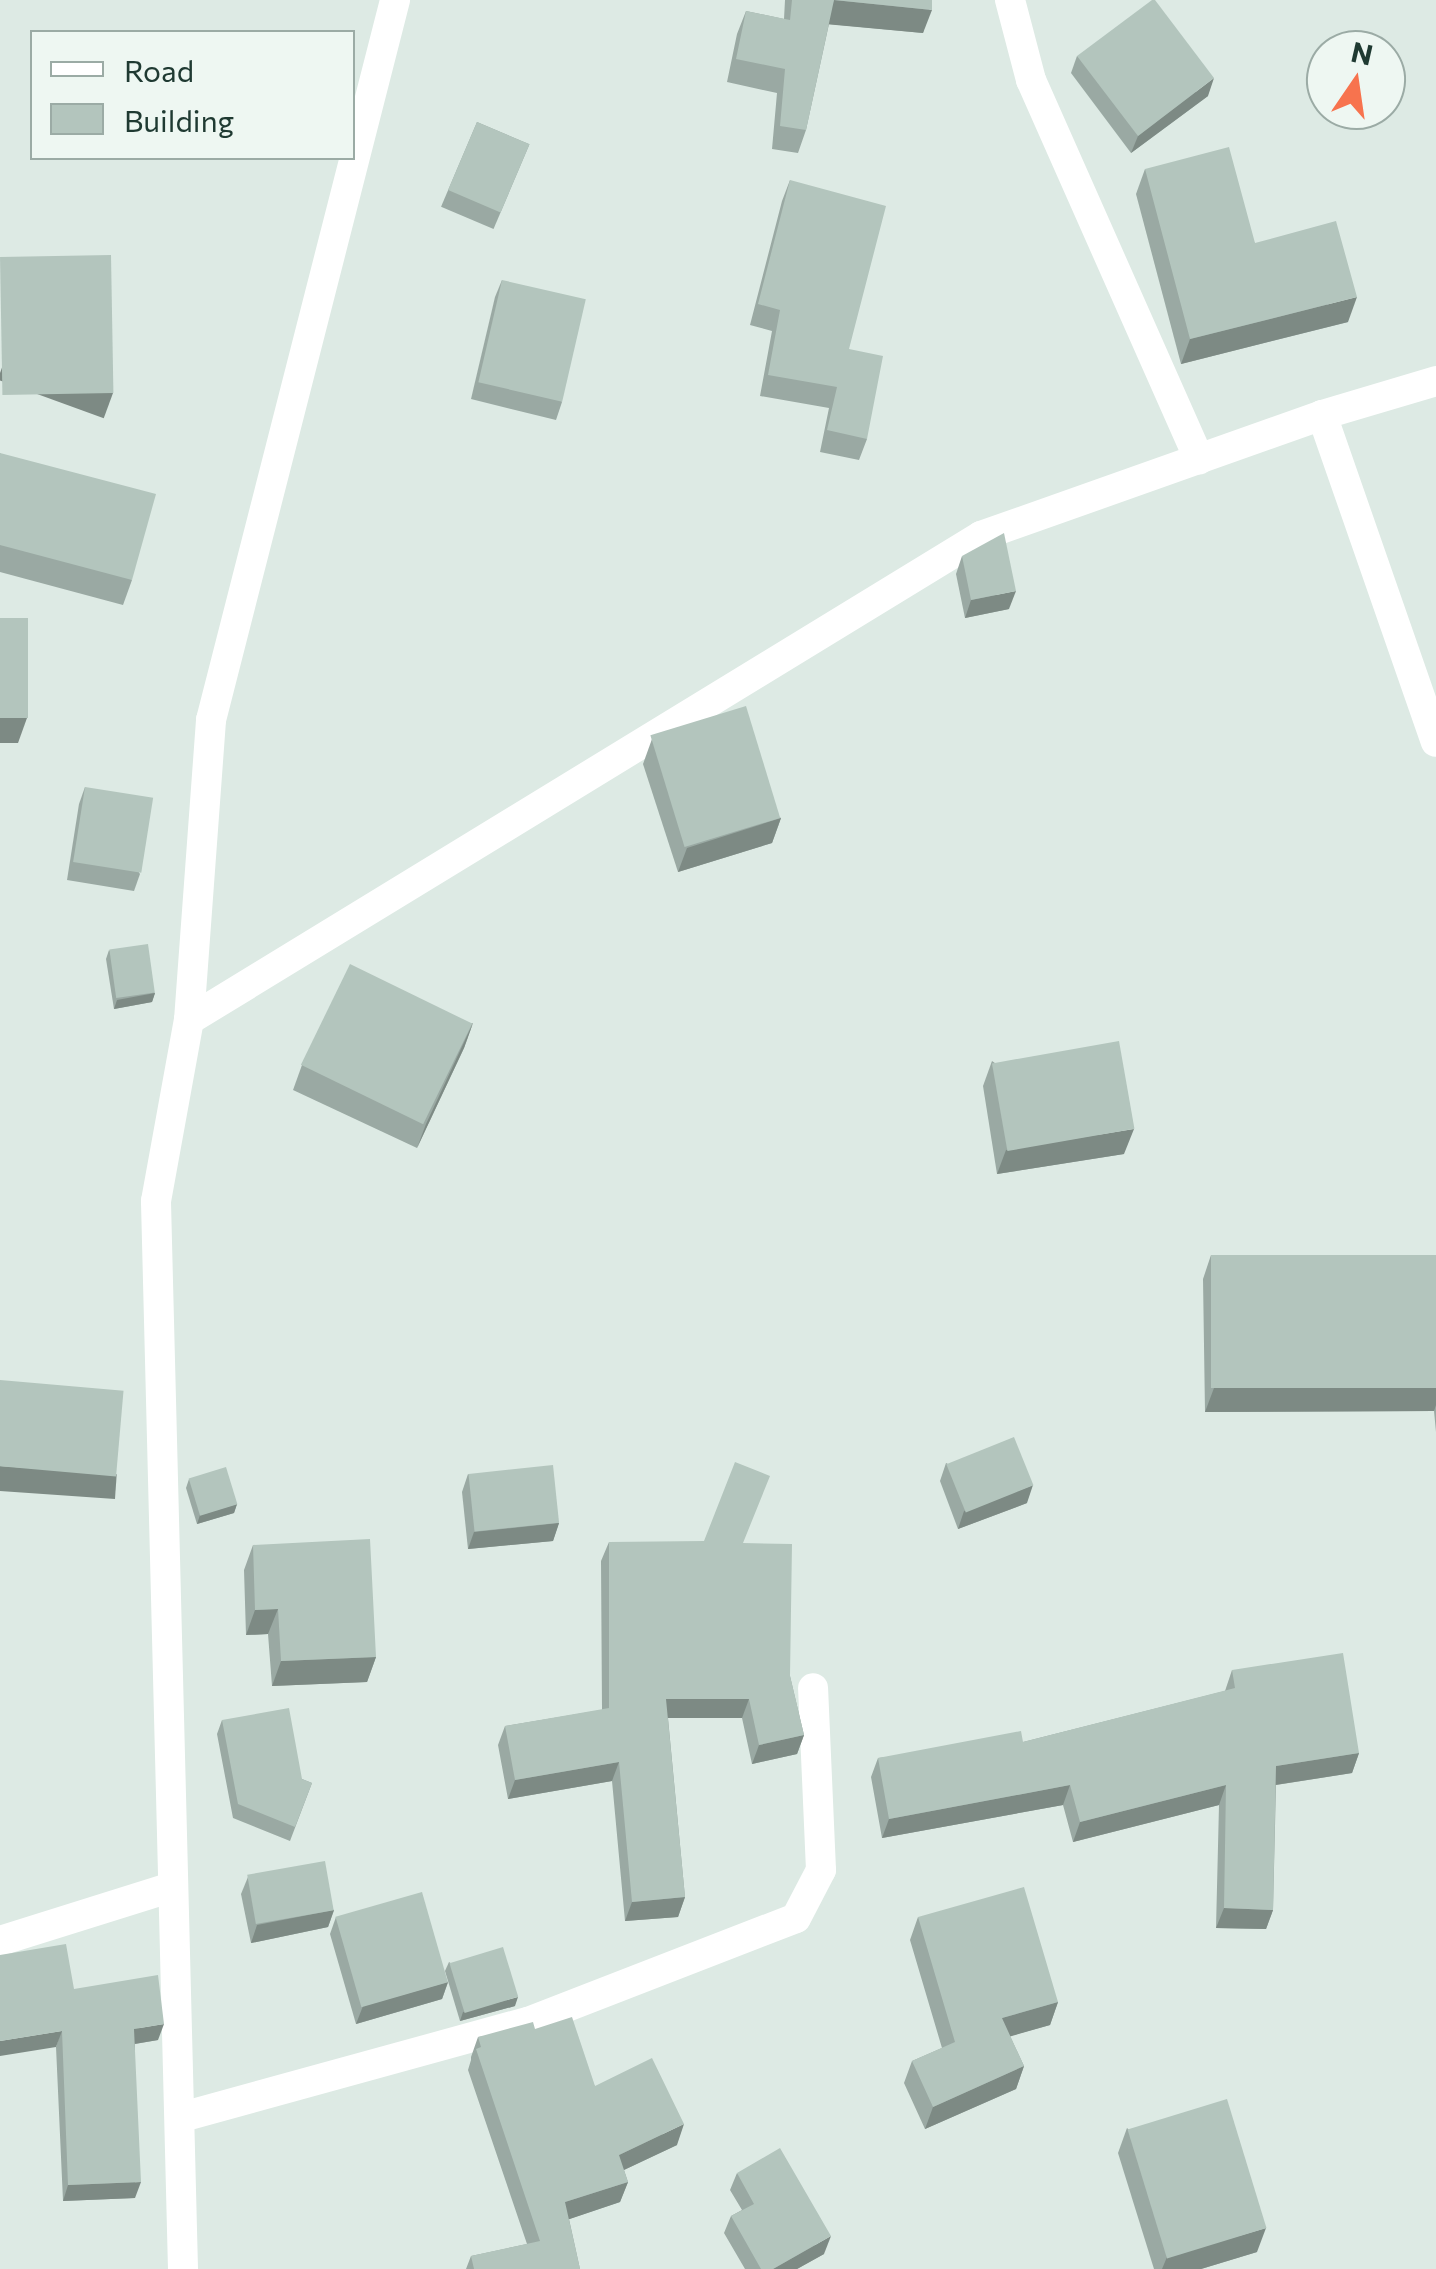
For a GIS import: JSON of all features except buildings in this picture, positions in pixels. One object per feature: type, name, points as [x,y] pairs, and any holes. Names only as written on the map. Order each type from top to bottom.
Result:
[{"type":"street","points":[[355,156],[395,0]]},
{"type":"street","points":[[1010,0],[1031,80],[1199,458]]},
{"type":"street","points":[[183,2269],[156,1201],[189,1020],[210,720],[354,160]]},
{"type":"street","points":[[189,1020],[980,536],[1322,414],[1436,381]]},
{"type":"street","points":[[1322,414],[1436,742]]},
{"type":"street","points":[[182,2117],[528,2022],[796,1918],[821,1870],[813,1688]]},
{"type":"street","points":[[0,1941],[172,1886]]}]
